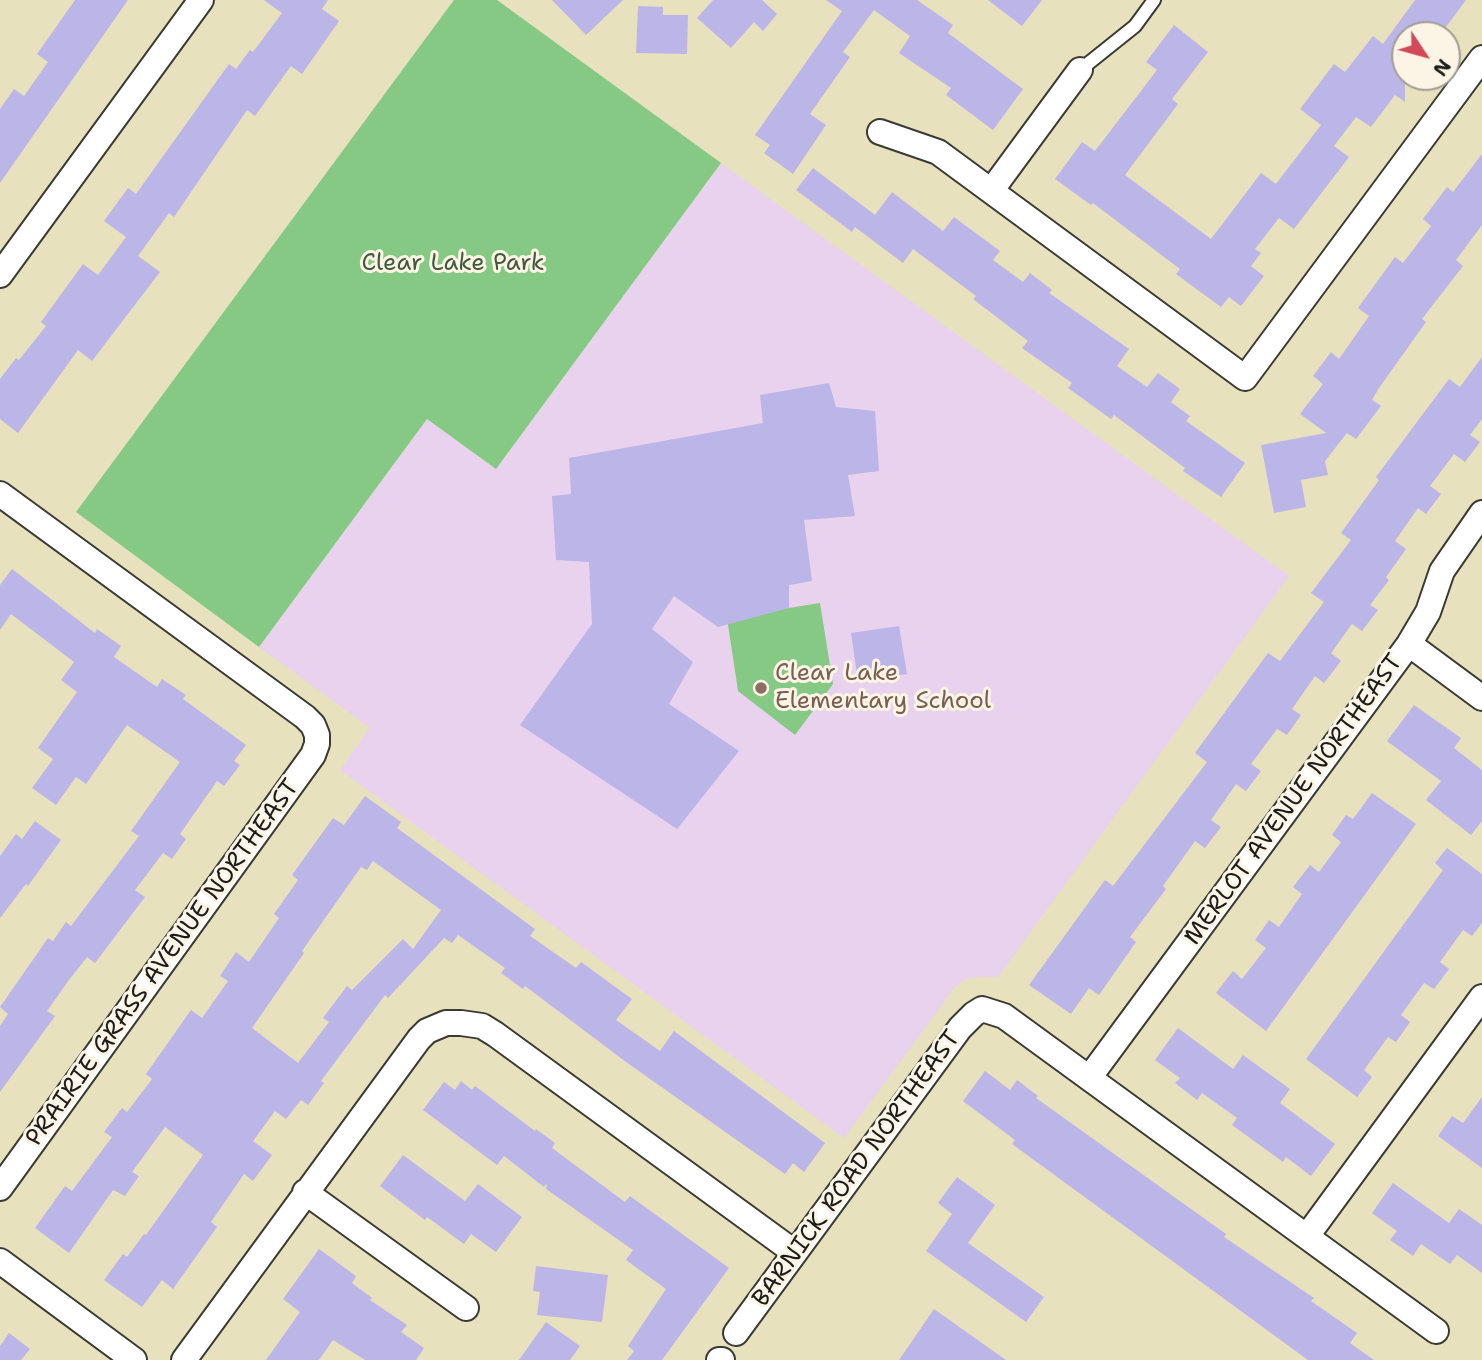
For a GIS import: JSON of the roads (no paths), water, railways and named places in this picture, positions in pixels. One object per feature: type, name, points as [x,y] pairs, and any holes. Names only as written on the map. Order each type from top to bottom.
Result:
[{"type":"street","points":[[0,275],[201,0]]},
{"type":"street","points":[[880,132],[938,152],[1245,378],[1482,58]]},
{"type":"street","points":[[991,191],[1080,70]]},
{"type":"street","name":"PRAIRIE GRASS AVENUE NORTHEAST","points":[[0,494],[305,717],[313,725],[317,735],[313,755],[0,1188]]},
{"type":"street","name":"MERLOT AVENUE NORTHEAST","points":[[1089,1078],[1409,644],[1428,612],[1443,571],[1482,513]]},
{"type":"street","points":[[1409,644],[1482,698]]},
{"type":"street","points":[[1307,1236],[1482,997]]},
{"type":"street","name":"BARNICK ROAD NORTHEAST","points":[[736,1334],[960,1028],[974,1014],[982,1009],[1004,1016],[1089,1078]]},
{"type":"street","points":[[184,1360],[419,1039],[436,1026],[461,1023],[482,1026],[495,1034],[794,1252]]},
{"type":"street","points":[[1089,1078],[1436,1331]]},
{"type":"street","points":[[305,1192],[467,1308]]},
{"type":"street","points":[[0,1261],[134,1360]]},
{"type":"lane","points":[[1080,70],[1135,26],[1154,0]]},
{"type":"place","name":"Clear Lake Elementary School","points":[[761,688]]},
{"type":"park label","name":"Clear Lake Park","points":[[453,264]]}]
